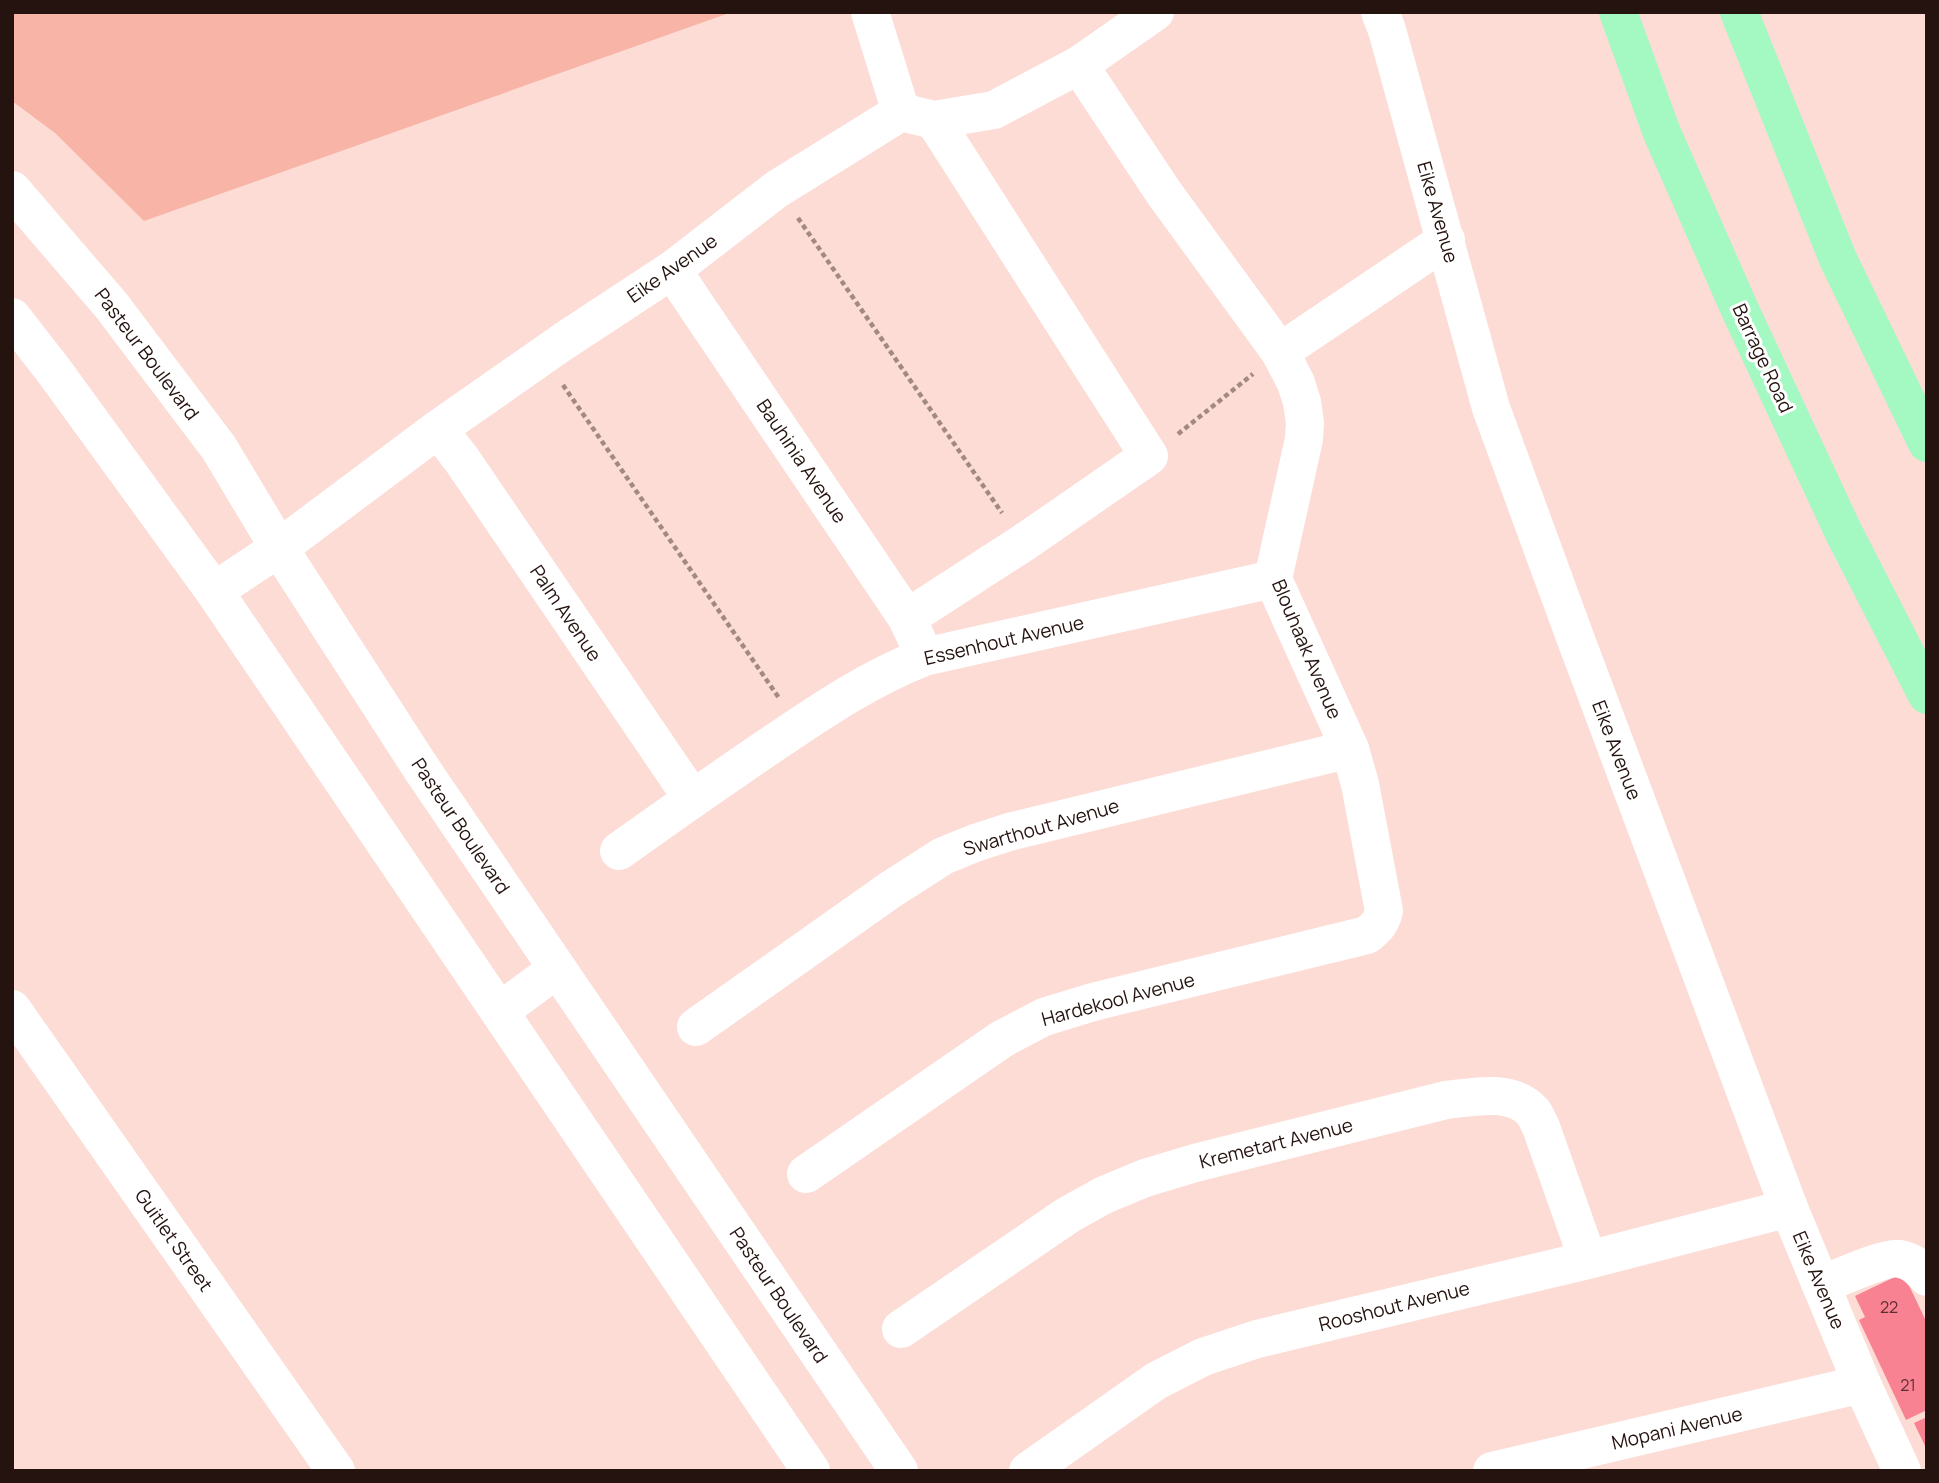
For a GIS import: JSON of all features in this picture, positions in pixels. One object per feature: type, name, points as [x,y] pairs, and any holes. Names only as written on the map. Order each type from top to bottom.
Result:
[{"type":"main road","name":"Barrage Road","points":[[1618,12],[1662,133],[1740,310],[1843,531],[1927,695]]},
{"type":"main road","points":[[1739,12],[1838,259],[1927,443]]},
{"type":"street","points":[[870,12],[918,116],[1149,456],[1023,543],[907,618]]},
{"type":"street","name":"Eike Avenue","points":[[214,591],[279,548],[438,429],[673,270],[777,189],[918,116],[994,110],[1079,65],[1155,12]]},
{"type":"street","name":"Eike Avenue","points":[[1380,12],[1492,408],[1574,637],[1788,1208],[1862,1384],[1902,1471]]},
{"type":"street","name":"Blouhaak Avenue","points":[[1079,65],[1164,193],[1280,352],[1302,401],[1304,439],[1273,579],[1350,749],[1360,784],[1384,911],[1377,928],[1367,935],[1346,941]]},
{"type":"street","name":"Pasteur Boulevard","points":[[12,190],[111,305],[219,448],[279,548],[421,768],[899,1471]]},
{"type":"street","points":[[1280,352],[1446,240]]},
{"type":"street","name":"Bauhinia Avenue","points":[[673,270],[907,618],[924,657]]},
{"type":"street","points":[[12,317],[214,591],[811,1471]]},
{"type":"street","name":"Palm Avenue","points":[[438,429],[462,460],[692,798]]},
{"type":"street","name":"Essenhout Avenue","points":[[620,851],[798,726],[848,693],[891,670],[924,657],[1273,579]]},
{"type":"street","name":"Swarthout Avenue","points":[[696,1027],[890,890],[943,856],[964,847],[1009,832],[1350,749]]},
{"type":"street","name":"Hardekool Avenue","points":[[806,1174],[1002,1039],[1044,1017],[1093,1002],[1346,941]]},
{"type":"street","points":[[500,1011],[556,969]]},
{"type":"street","name":"Guitlet Street","points":[[12,1009],[336,1471]]},
{"type":"street","name":"Kremetart Avenue","points":[[901,1329],[1068,1214],[1145,1178],[1446,1100],[1485,1095],[1508,1098],[1532,1111],[1541,1127],[1588,1260]]},
{"type":"street","name":"Rooshout Avenue","points":[[1028,1471],[1156,1381],[1203,1357],[1256,1339],[1588,1260],[1788,1208]]},
{"type":"street","points":[[1821,1285],[1898,1258],[1915,1264],[1927,1277]]},
{"type":"street","name":"Mopani Avenue","points":[[1492,1471],[1862,1384]]},
{"type":"path","points":[[777,189],[1023,543]]},
{"type":"path","points":[[1149,456],[1280,352]]},
{"type":"path","points":[[543,356],[798,726]]},
{"type":"shaded area","points":[[12,12],[732,12],[144,221],[55,133],[12,101]]},
{"type":"building","points":[[1903,1273],[1927,1323],[1927,1410],[1906,1420],[1859,1320],[1865,1317],[1855,1296]]},
{"type":"building","points":[[1927,1417],[1927,1450],[1914,1423]]}]
